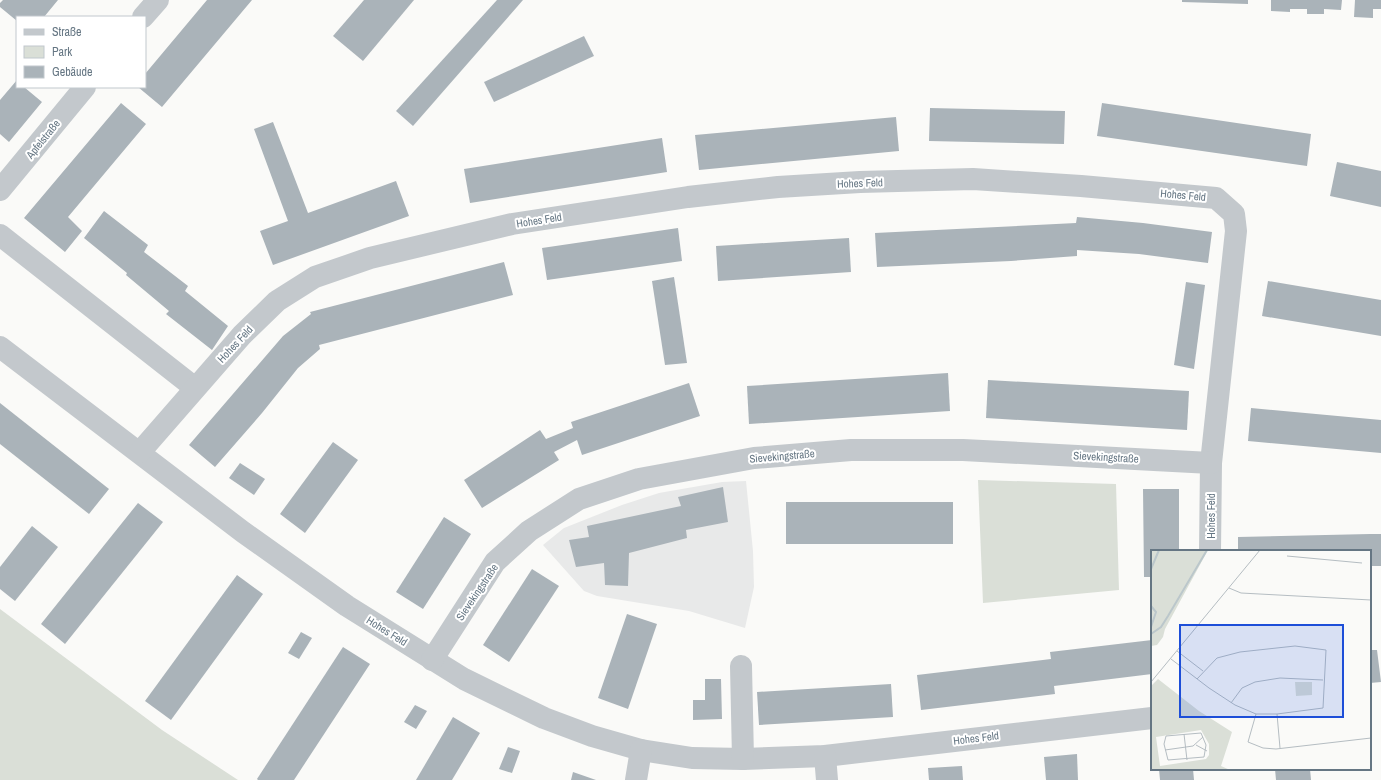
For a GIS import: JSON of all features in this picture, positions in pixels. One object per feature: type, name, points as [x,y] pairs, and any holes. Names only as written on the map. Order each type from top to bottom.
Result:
[{"type":"street","points":[[144,16],[158,0]]},
{"type":"street","name":"Apfelstraße","points":[[0,190],[84,88]]},
{"type":"street","name":"Hohes Feld","points":[[140,452],[242,335],[278,301],[315,277],[370,258],[512,224],[688,197],[778,187],[860,182],[973,180],[1081,186],[1216,198],[1234,214],[1236,231],[1211,463],[1210,550]]},
{"type":"street","points":[[0,234],[195,388]]},
{"type":"street","name":"Hohes Feld","points":[[0,347],[140,452],[243,532],[346,606],[464,679],[544,718],[592,736],[641,750],[692,758],[742,759],[825,756],[1151,718]]},
{"type":"street","name":"Sievekingstraße","points":[[432,660],[495,562],[529,531],[579,498],[639,479],[754,458],[851,450],[963,450],[1211,463]]},
{"type":"street","points":[[741,666],[742,759]]},
{"type":"street","points":[[636,780],[641,750]]},
{"type":"street","points":[[825,756],[826,780]]},
{"type":"shaded area","points":[[746,481],[753,551],[754,587],[745,628],[689,611],[597,596],[584,591],[543,545],[564,528],[622,505],[659,493],[722,482]]},
{"type":"green space","points":[[978,480],[1116,484],[1119,590],[983,603]]},
{"type":"green space","points":[[0,609],[162,730],[238,780],[0,780]]},
{"type":"building","points":[[3,0],[58,0],[45,16],[16,16],[16,20],[0,7],[0,3]]},
{"type":"building","points":[[207,0],[252,0],[162,107],[139,88],[146,88],[146,73]]},
{"type":"building","points":[[364,0],[414,0],[363,61],[333,36]]},
{"type":"building","points":[[497,0],[523,0],[413,126],[396,111]]},
{"type":"building","points":[[1182,0],[1248,0],[1248,4],[1182,2]]},
{"type":"building","points":[[1271,0],[1342,0],[1341,10],[1324,9],[1324,14],[1307,14],[1307,9],[1290,9],[1290,12],[1271,11]]},
{"type":"building","points":[[1355,0],[1381,0],[1381,9],[1373,9],[1373,18],[1354,17]]},
{"type":"building","points":[[584,36],[594,56],[494,102],[484,82]]},
{"type":"building","points":[[16,81],[16,88],[25,88],[42,102],[9,142],[0,134],[0,100]]},
{"type":"building","points":[[121,103],[146,124],[68,217],[82,231],[65,252],[24,218]]},
{"type":"building","points":[[1102,103],[1311,134],[1307,166],[1097,136]]},
{"type":"building","points":[[930,108],[1065,111],[1064,144],[929,141]]},
{"type":"building","points":[[896,117],[899,151],[699,170],[695,135]]},
{"type":"building","points":[[273,122],[308,213],[396,181],[409,216],[273,265],[260,231],[288,221],[254,129]]},
{"type":"building","points":[[662,138],[667,172],[470,203],[464,169]]},
{"type":"building","points":[[1337,162],[1381,171],[1381,207],[1330,196]]},
{"type":"building","points":[[104,211],[148,245],[144,252],[188,286],[185,291],[228,326],[212,350],[166,314],[169,311],[126,275],[127,273],[84,238]]},
{"type":"building","points":[[1077,217],[1143,223],[1212,232],[1208,263],[1139,254],[1077,250],[1077,256],[1011,261],[877,267],[875,233],[1076,223]]},
{"type":"building","points":[[678,228],[682,261],[547,280],[542,248]]},
{"type":"building","points":[[849,238],[851,272],[718,281],[716,246]]},
{"type":"building","points":[[504,262],[513,295],[319,345],[320,349],[298,368],[262,413],[215,467],[189,445],[283,336],[311,314],[310,312]]},
{"type":"building","points":[[674,277],[687,363],[665,365],[652,281]]},
{"type":"building","points":[[1268,281],[1381,300],[1381,336],[1262,316]]},
{"type":"building","points":[[1186,282],[1205,285],[1194,369],[1174,365]]},
{"type":"building","points":[[948,373],[950,411],[749,424],[747,386]]},
{"type":"building","points":[[988,380],[1189,391],[1187,430],[986,418]]},
{"type":"building","points":[[689,383],[700,416],[582,455],[577,440],[554,452],[559,460],[482,508],[464,480],[540,430],[546,439],[573,428],[571,422]]},
{"type":"building","points":[[0,403],[109,489],[89,514],[0,444]]},
{"type":"building","points":[[1251,408],[1381,420],[1381,453],[1248,441]]},
{"type":"building","points":[[333,442],[358,460],[305,533],[280,514]]},
{"type":"building","points":[[240,463],[265,479],[254,495],[229,478]]},
{"type":"building","points":[[723,487],[728,522],[686,530],[687,538],[629,553],[628,586],[605,585],[604,563],[576,567],[569,540],[589,537],[587,526],[681,506],[678,497]]},
{"type":"building","points":[[1143,489],[1179,489],[1179,550],[1151,550],[1151,577],[1144,577]]},
{"type":"building","points":[[786,502],[953,502],[953,544],[786,544]]},
{"type":"building","points":[[138,503],[163,522],[65,644],[41,624]]},
{"type":"building","points":[[444,517],[471,534],[423,609],[396,592]]},
{"type":"building","points":[[32,526],[58,547],[15,601],[0,589],[0,567]]},
{"type":"building","points":[[1381,534],[1381,566],[1371,566],[1371,550],[1238,550],[1238,537]]},
{"type":"building","points":[[532,569],[559,586],[509,662],[483,645]]},
{"type":"building","points":[[237,575],[263,594],[171,720],[145,701]]},
{"type":"building","points":[[627,614],[657,624],[628,709],[598,698]]},
{"type":"building","points":[[301,632],[312,638],[299,659],[288,653]]},
{"type":"building","points":[[1151,640],[1151,674],[1054,686],[1055,694],[921,710],[917,675],[1051,659],[1050,652]]},
{"type":"building","points":[[343,647],[370,664],[294,780],[258,780],[257,779]]},
{"type":"building","points":[[1371,650],[1377,650],[1381,682],[1371,683]]},
{"type":"building","points":[[705,679],[721,679],[722,719],[693,720],[693,700],[705,700]]},
{"type":"building","points":[[891,684],[893,717],[759,725],[757,692]]},
{"type":"building","points":[[415,705],[427,711],[416,729],[404,722]]},
{"type":"building","points":[[453,717],[480,733],[452,780],[416,780]]},
{"type":"building","points":[[508,747],[520,751],[512,773],[499,769]]},
{"type":"building","points":[[1077,754],[1078,780],[1046,780],[1044,757]]},
{"type":"building","points":[[962,766],[963,780],[929,780],[928,768]]},
{"type":"building","points":[[1159,770],[1193,770],[1194,780],[1160,780]]},
{"type":"building","points":[[1275,770],[1310,770],[1311,780],[1276,780]]},
{"type":"building","points":[[573,772],[596,780],[571,780]]}]
